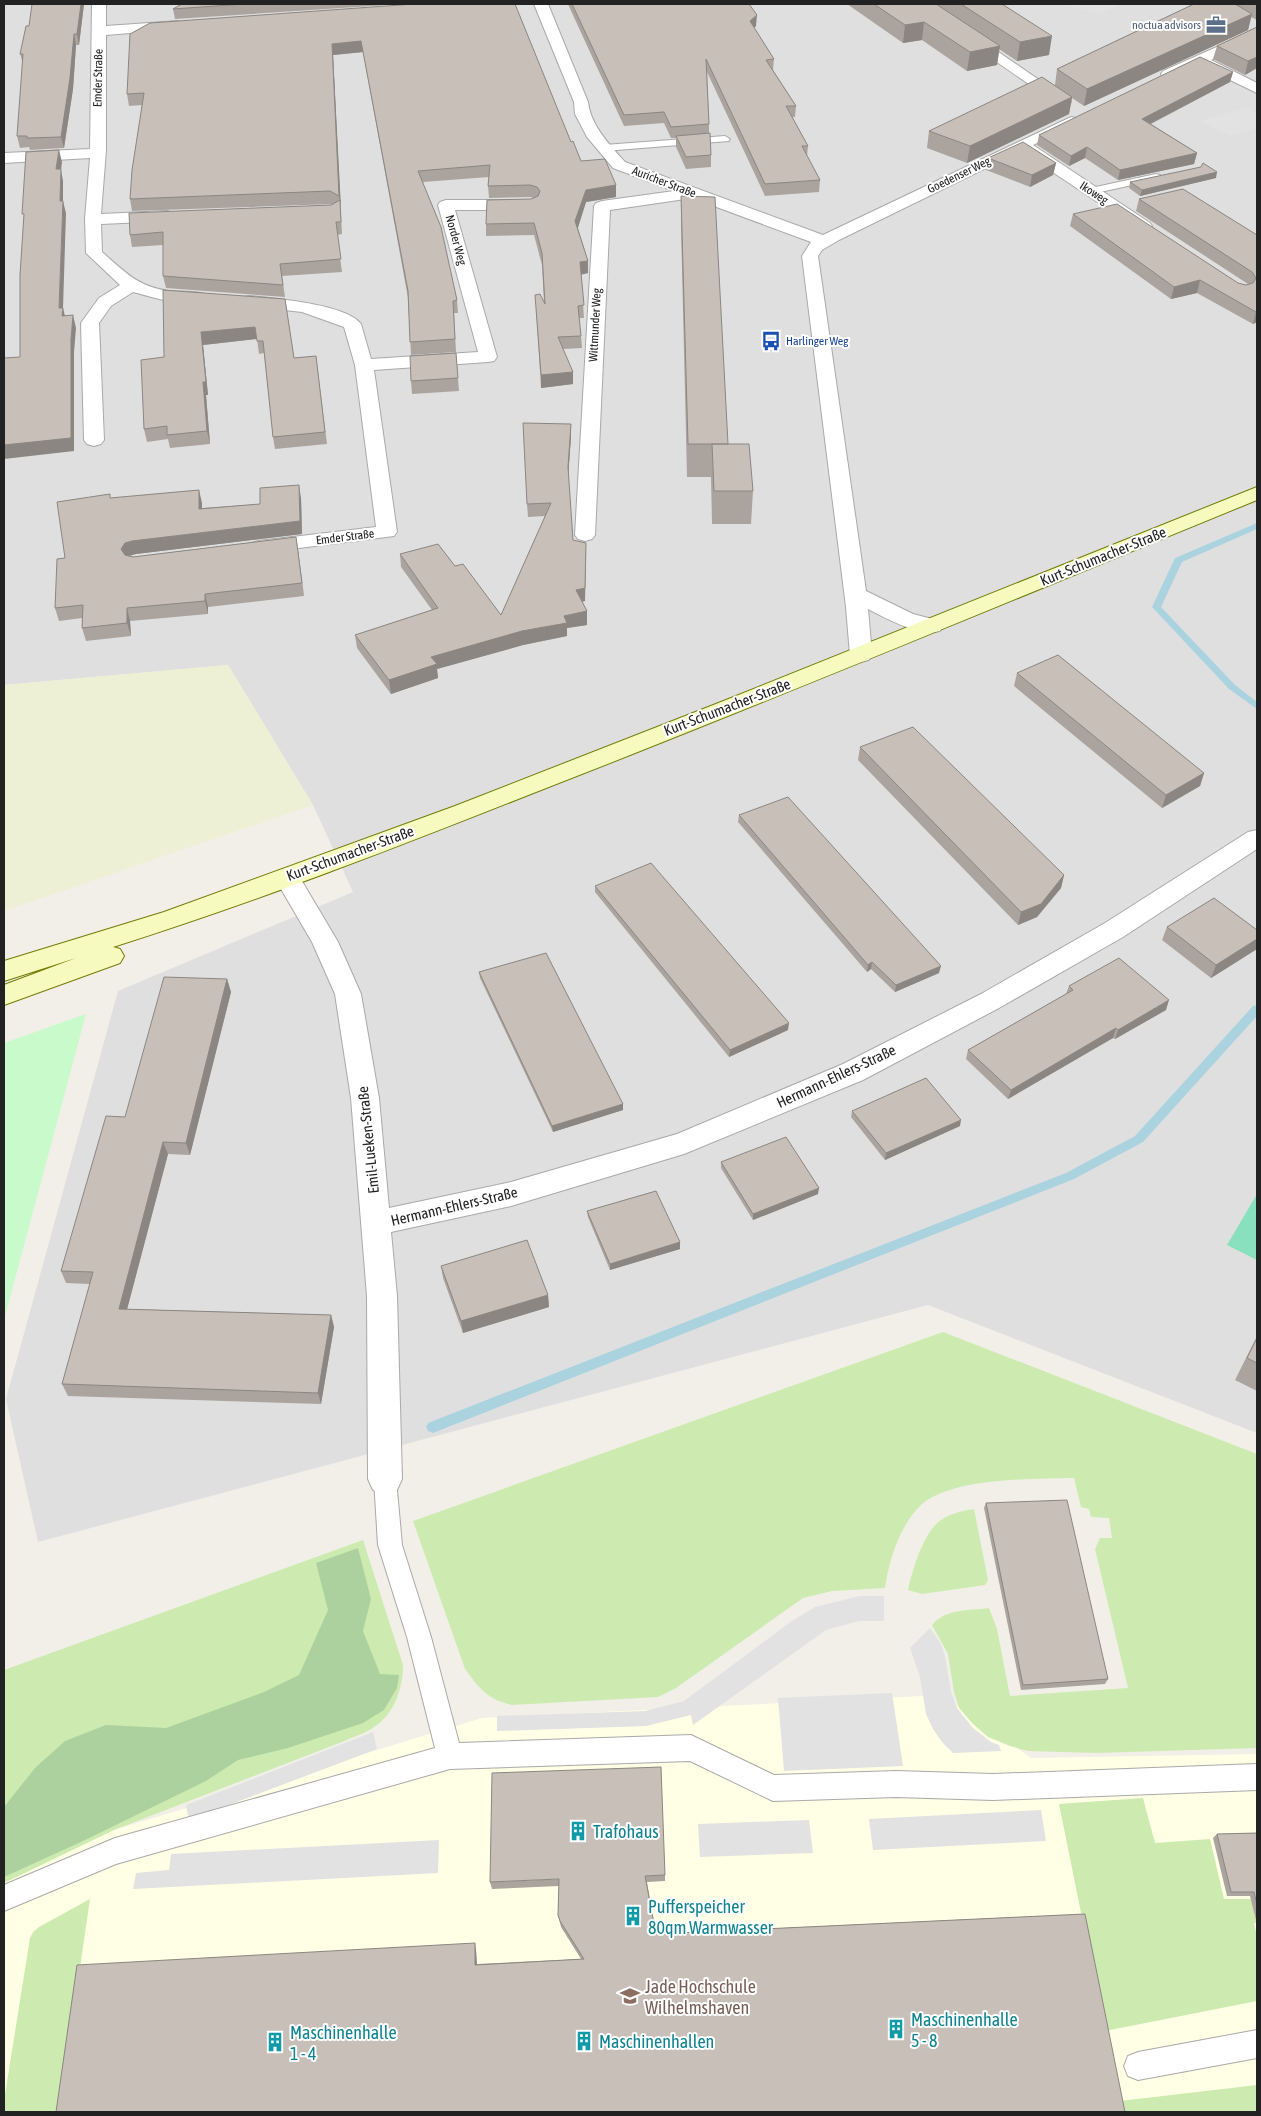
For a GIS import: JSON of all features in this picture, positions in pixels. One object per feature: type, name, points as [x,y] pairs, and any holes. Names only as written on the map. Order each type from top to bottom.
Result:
[{"type":"street","name":"Emder Straße","points":[[99,4],[93,219],[94,253],[131,286],[168,296],[217,299]]},
{"type":"street","name":"Auricher Straße","points":[[541,4],[581,102],[582,114],[595,137],[620,165],[824,241]]},
{"type":"street","name":"Goedenser Weg","points":[[824,241],[1084,115],[920,4]]},
{"type":"street","points":[[99,31],[187,24]]},
{"type":"street","points":[[1154,80],[1198,59],[1254,27]]},
{"type":"street","points":[[1198,59],[1257,89]]},
{"type":"street","name":"Ikoweg","points":[[1022,145],[1154,232]]},
{"type":"street","points":[[4,158],[96,158]]},
{"type":"street","points":[[4,169],[96,158]]},
{"type":"street","name":"Wittmunder Weg","points":[[585,535],[602,206],[692,193]]},
{"type":"street","name":"Norder Weg","points":[[364,365],[488,357],[446,205],[531,204]]},
{"type":"street","points":[[93,219],[179,216]]},
{"type":"street","points":[[824,241],[815,247],[810,256],[856,594],[860,655]]},
{"type":"street","points":[[94,440],[90,323],[105,302],[131,286]]},
{"type":"street","name":"Emder Straße","points":[[237,300],[296,304],[330,312],[352,324],[364,365],[387,532],[245,549]]},
{"type":"street","name":"Kurt-Schumacher-Straße","points":[[4,972],[194,911],[439,820],[860,655],[1257,493]]},
{"type":"street","points":[[856,594],[905,620],[932,626]]},
{"type":"street","name":"Hermann-Ehlers-Straße","points":[[376,1223],[511,1194],[684,1143],[853,1072],[990,1001],[1114,930],[1257,838]]},
{"type":"street","name":"Emil-Lueken-Straße","points":[[287,877],[325,942],[348,994],[365,1098],[382,1296],[385,1480]]},
{"type":"street","name":"Kurt-Schumacher-Straße","points":[[4,995],[127,950],[194,911]]},
{"type":"lane","points":[[604,148],[725,139]]},
{"type":"lane","points":[[1091,191],[1166,175]]},
{"type":"lane","points":[[385,1480],[390,1545],[418,1637],[450,1756]]},
{"type":"lane","points":[[4,1898],[115,1851],[450,1756],[691,1748],[773,1788],[896,1784],[993,1787],[1257,1777]]},
{"type":"lane","points":[[1138,2066],[1257,2044]]},
{"type":"shaded area","points":[[4,4],[1257,4],[1257,1433],[928,1305],[38,1542],[6,1399],[118,991],[353,892],[313,805],[228,665],[4,685]]},
{"type":"shaded area","points":[[1065,4],[1124,4],[1097,14]]},
{"type":"shaded area","points":[[1247,107],[1257,114],[1257,128],[1230,136],[1200,121]]},
{"type":"shaded area","points":[[228,665],[313,805],[4,911],[4,685]]},
{"type":"shaded area","points":[[860,1596],[884,1596],[884,1621],[859,1621],[826,1630],[693,1725],[691,1715],[646,1726],[497,1731],[497,1716],[645,1711],[684,1701],[792,1621],[815,1607]]},
{"type":"shaded area","points":[[930,1628],[941,1644],[951,1692],[957,1708],[973,1728],[991,1742],[999,1745],[1001,1751],[953,1753],[933,1729],[926,1714],[920,1677],[910,1648]]},
{"type":"shaded area","points":[[892,1693],[903,1766],[784,1771],[778,1698]]},
{"type":"shaded area","name":"Jade Hochschule Wilhelmshaven","points":[[942,1695],[1031,1758],[1257,1754],[1257,2112],[4,2112],[4,1879],[114,1830],[482,1718]]},
{"type":"shaded area","points":[[373,1732],[377,1749],[189,1820],[186,1805]]},
{"type":"shaded area","points":[[1041,1810],[1046,1841],[873,1850],[869,1819]]},
{"type":"shaded area","points":[[809,1820],[813,1853],[700,1857],[698,1824]]},
{"type":"shaded area","points":[[439,1840],[438,1873],[133,1889],[136,1873],[169,1870],[171,1854]]},
{"type":"green space","points":[[86,1014],[4,1320],[4,1043]]},
{"type":"green space","points":[[1257,1194],[1257,1260],[1227,1245]]},
{"type":"green space","points":[[943,1332],[1257,1454],[1257,1748],[1096,1753],[1028,1751],[988,1737],[959,1708],[954,1692],[948,1654],[932,1625],[944,1616],[966,1610],[989,1608],[997,1629],[1010,1696],[1128,1688],[1095,1549],[1100,1538],[1112,1538],[1109,1518],[1091,1517],[1089,1509],[1081,1507],[1074,1478],[992,1482],[950,1490],[932,1497],[912,1515],[901,1534],[889,1566],[885,1588],[832,1591],[803,1598],[676,1688],[658,1697],[512,1705],[503,1703],[490,1696],[465,1669],[413,1521]]},
{"type":"green space","points":[[974,1509],[988,1580],[985,1585],[922,1594],[908,1590],[912,1573],[924,1542],[935,1525],[949,1516]]},
{"type":"green space","points":[[363,1540],[403,1665],[403,1673],[396,1699],[381,1722],[367,1732],[114,1830],[4,1883],[4,1670]]},
{"type":"green space","points":[[358,1548],[371,1599],[363,1631],[380,1674],[399,1675],[397,1688],[384,1710],[363,1723],[288,1748],[238,1760],[206,1781],[4,1877],[4,1807],[35,1768],[65,1741],[106,1725],[166,1728],[264,1692],[299,1675],[328,1610],[316,1563]]},
{"type":"green space","points":[[1143,1798],[1155,1843],[1210,1839],[1224,1899],[1257,1899],[1257,1923],[1254,1923],[1257,1936],[1257,2001],[1105,2031],[1059,1804]]},
{"type":"green space","points":[[90,1899],[59,2112],[4,2112],[4,2101],[30,1938],[39,1927]]},
{"type":"green space","points":[[1257,2085],[1257,2112],[1123,2112],[1120,2101]]},
{"type":"building","points":[[32,4],[81,4],[77,34],[74,34],[70,78],[61,137],[27,138],[27,136],[17,136],[23,54],[20,54],[26,26],[29,26]]},
{"type":"building","points":[[182,4],[244,4],[173,9]]},
{"type":"building","points":[[414,4],[515,4],[571,142],[573,141],[581,161],[605,159],[616,185],[586,190],[575,221],[588,261],[580,262],[584,305],[578,306],[581,336],[558,337],[573,372],[541,375],[535,295],[540,294],[545,304],[542,253],[534,223],[486,224],[487,200],[531,199],[538,196],[540,191],[537,187],[530,185],[488,186],[490,165],[418,171],[441,227],[457,300],[453,301],[455,339],[410,342],[408,291],[361,41],[332,44],[339,196],[330,191],[130,199],[132,170],[144,93],[127,94],[130,34],[150,23]]},
{"type":"building","points":[[572,4],[749,4],[757,15],[750,21],[774,59],[766,60],[796,106],[786,106],[808,146],[802,146],[820,180],[765,184],[706,59],[709,124],[671,127],[664,112],[624,115]]},
{"type":"building","points":[[874,4],[936,4],[1000,46],[970,52],[924,22],[905,25]]},
{"type":"building","points":[[961,4],[1002,4],[1052,36],[1020,42]]},
{"type":"building","points":[[1194,4],[1235,4],[1252,14],[1087,89],[1057,69]]},
{"type":"building","points":[[1257,27],[1257,57],[1248,61],[1217,46]]},
{"type":"building","points":[[1200,57],[1233,72],[1142,119],[1197,153],[1120,170],[1087,147],[1071,156],[1039,135]]},
{"type":"building","points":[[1042,77],[1072,97],[970,146],[929,131]]},
{"type":"building","points":[[710,133],[711,155],[686,157],[676,136]]},
{"type":"building","points":[[1023,142],[1056,163],[1032,175],[988,158]]},
{"type":"building","points":[[59,150],[56,169],[61,169],[60,201],[63,201],[59,308],[63,308],[62,316],[73,315],[71,339],[71,438],[4,445],[4,358],[20,357],[20,275],[26,152]]},
{"type":"building","points":[[1203,163],[1217,172],[1142,190],[1130,182],[1201,167]]},
{"type":"building","points":[[1183,189],[1257,235],[1256,312],[1200,280],[1174,287],[1073,214],[1117,204],[1238,283],[1246,285],[1253,283],[1256,278],[1252,272],[1139,199]]},
{"type":"building","points":[[681,196],[715,197],[728,444],[688,444]]},
{"type":"building","points":[[340,200],[341,222],[336,222],[341,259],[280,264],[283,285],[163,276],[163,232],[130,235],[129,213],[331,205]]},
{"type":"building","points":[[163,290],[285,299],[294,358],[316,356],[325,432],[273,437],[263,341],[257,341],[255,327],[201,332],[206,382],[203,382],[207,431],[167,435],[167,426],[144,429],[141,360],[164,357]]},
{"type":"building","points":[[456,353],[458,378],[411,381],[410,356]]},
{"type":"building","points":[[523,423],[571,424],[568,467],[573,540],[586,543],[585,588],[576,590],[587,611],[564,616],[567,623],[522,631],[431,657],[437,664],[389,680],[355,635],[438,608],[400,554],[438,544],[455,566],[463,564],[501,615],[551,503],[527,504]]},
{"type":"building","points":[[712,444],[749,444],[753,491],[714,491]]},
{"type":"building","points":[[299,485],[300,521],[132,541],[125,543],[121,549],[125,555],[133,557],[296,537],[302,583],[205,594],[205,601],[127,608],[127,623],[82,628],[83,605],[55,608],[57,559],[65,558],[57,502],[110,494],[110,498],[199,490],[199,509],[260,504],[260,488]]},
{"type":"building","points":[[1058,655],[1204,773],[1166,795],[1017,673]]},
{"type":"building","points":[[913,727],[1064,875],[1041,904],[1021,912],[860,747]]},
{"type":"building","points":[[788,797],[941,966],[896,985],[872,962],[868,965],[739,815]]},
{"type":"building","points":[[651,863],[789,1023],[730,1050],[595,886]]},
{"type":"building","points":[[1214,898],[1257,930],[1257,939],[1216,965],[1167,927]]},
{"type":"building","points":[[546,953],[623,1104],[552,1126],[479,972]]},
{"type":"building","points":[[1119,958],[1169,1000],[1118,1030],[1116,1028],[1011,1090],[968,1050],[1073,990],[1069,986]]},
{"type":"building","points":[[164,977],[227,979],[186,1143],[163,1142],[119,1309],[331,1315],[318,1393],[62,1384],[93,1272],[61,1271],[106,1116],[125,1117]]},
{"type":"building","points":[[926,1078],[961,1120],[886,1153],[852,1111]]},
{"type":"building","points":[[786,1137],[819,1188],[753,1214],[721,1162]]},
{"type":"building","points":[[656,1191],[680,1242],[610,1264],[587,1211]]},
{"type":"building","points":[[527,1240],[548,1295],[461,1321],[441,1266]]},
{"type":"building","points":[[1257,1338],[1257,1363],[1247,1358]]},
{"type":"building","points":[[1067,1500],[1108,1679],[1023,1685],[986,1503]]},
{"type":"building","points":[[661,1767],[665,1875],[645,1876],[656,1934],[1085,1914],[1125,2112],[56,2112],[77,1965],[475,1943],[475,1965],[584,1959],[558,1915],[559,1879],[490,1882],[492,1773]]},
{"type":"building","points":[[1257,1833],[1257,1905],[1254,1892],[1231,1892],[1217,1834]]},
{"type":"waterway","points":[[1257,526],[1178,560],[1156,607],[1232,687],[1257,706]]},
{"type":"waterway","points":[[433,1427],[1070,1176],[1139,1139],[1257,1009]]},
{"type":"place","name":"noctua advisors","points":[[1216,25]]},
{"type":"place","name":"Harlinger Weg","points":[[771,341]]},
{"type":"place","name":"Trafohaus","points":[[578,1831]]},
{"type":"place","name":"Pufferspeicher 80qm Warmwasser","points":[[633,1916]]},
{"type":"place","name":"Jade Hochschule Wilhelmshaven","points":[[630,1996]]},
{"type":"place","name":"Maschinenhalle 5 - 8","points":[[896,2029]]},
{"type":"place","name":"Maschinenhallen","points":[[584,2041]]},
{"type":"place","name":"Maschinenhalle 1 - 4","points":[[275,2042]]}]
